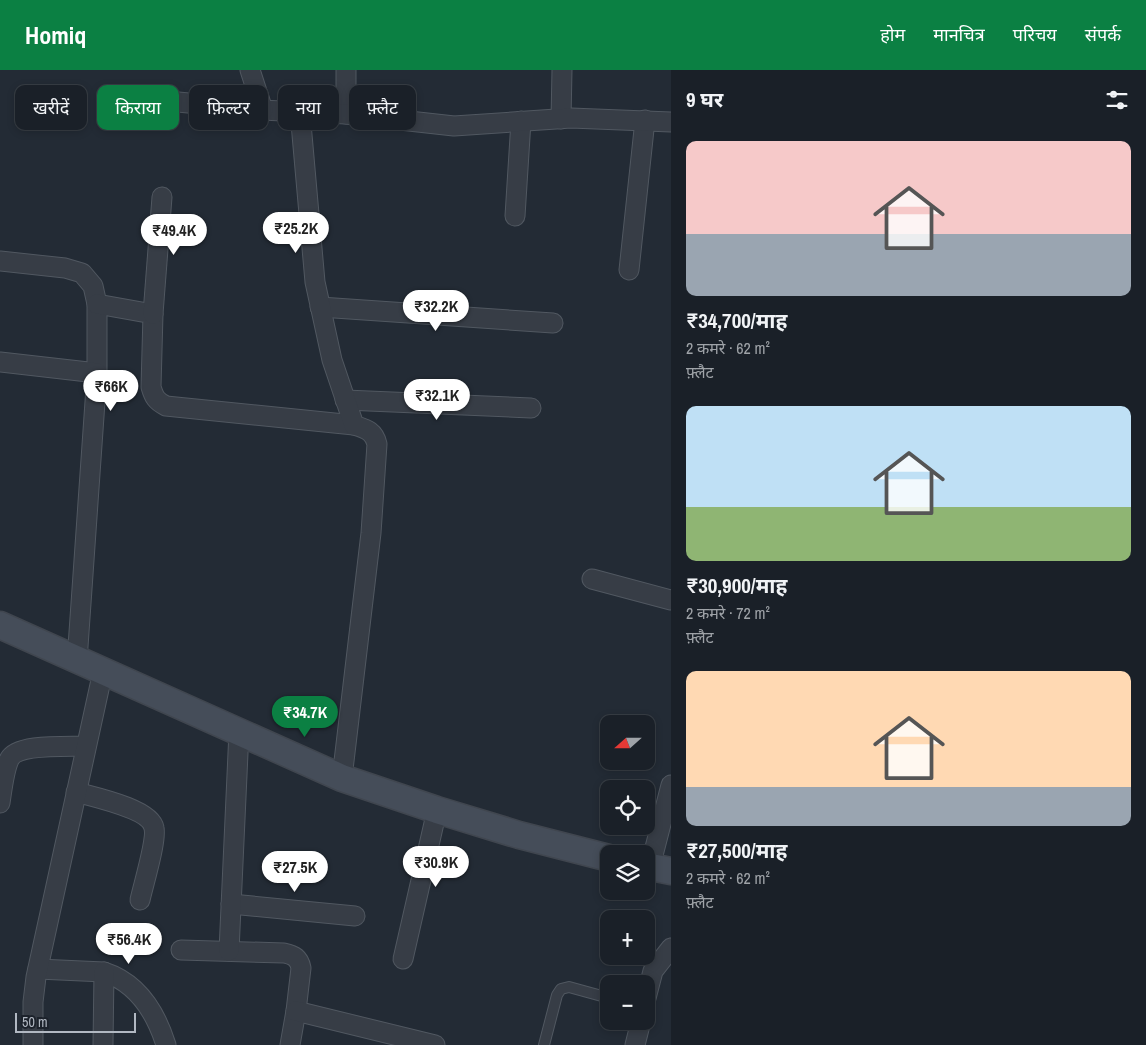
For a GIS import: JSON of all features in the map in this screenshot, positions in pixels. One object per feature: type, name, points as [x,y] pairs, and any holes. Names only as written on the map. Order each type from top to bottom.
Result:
[{"type":"main road","points":[[0,625],[342,778],[519,835],[600,856]]},
{"type":"street","points":[[250,70],[255,85]]},
{"type":"street","points":[[346,70],[346,114]]},
{"type":"street","points":[[561,119],[562,70]]},
{"type":"street","points":[[339,114],[454,126],[561,119],[671,122]]},
{"type":"street","points":[[629,270],[645,120]]},
{"type":"street","points":[[515,216],[521,121]]},
{"type":"street","points":[[302,130],[320,307],[332,360],[354,425]]},
{"type":"street","points":[[162,197],[153,314],[151,387],[154,397],[166,406],[354,425],[370,430],[375,436],[377,444],[370,533],[342,778]]},
{"type":"street","points":[[0,261],[65,268],[82,274],[93,286],[97,304],[97,373],[77,661]]},
{"type":"street","points":[[97,304],[153,314]]},
{"type":"street","points":[[320,307],[554,324]]},
{"type":"street","points":[[0,362],[97,373]]},
{"type":"street","points":[[345,400],[531,408]]},
{"type":"street","points":[[592,579],[671,600]]},
{"type":"street","points":[[33,1045],[33,1002],[38,969],[103,671]]},
{"type":"street","points":[[229,951],[239,731]]},
{"type":"street","points":[[0,802],[9,760],[14,754],[28,749],[86,746]]},
{"type":"street","points":[[656,868],[671,785]]},
{"type":"street","points":[[76,792],[139,812],[148,818],[154,827],[154,839],[140,900]]},
{"type":"street","points":[[403,959],[437,810]]},
{"type":"street","points":[[231,904],[355,916]]},
{"type":"street","points":[[653,975],[671,948]]},
{"type":"street","points":[[181,950],[284,953],[295,956],[301,968],[290,1045]]},
{"type":"street","points":[[38,969],[104,972],[121,979],[146,1002],[156,1019],[166,1045]]},
{"type":"street","points":[[102,1045],[104,972]]},
{"type":"street","points":[[296,1011],[435,1045]]},
{"type":"street","points":[[635,1045],[639,1030]]},
{"type":"lane","points":[[544,1045],[557,995],[561,989],[570,987],[600,995]]}]
